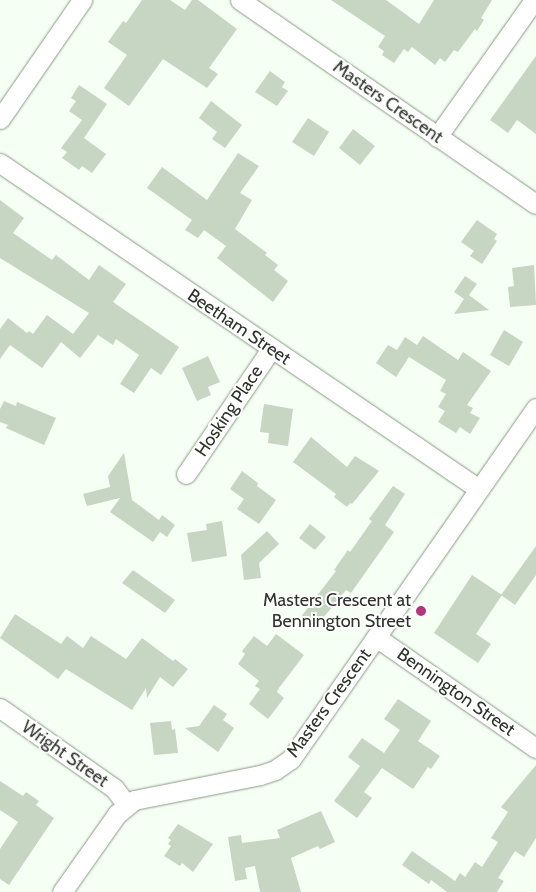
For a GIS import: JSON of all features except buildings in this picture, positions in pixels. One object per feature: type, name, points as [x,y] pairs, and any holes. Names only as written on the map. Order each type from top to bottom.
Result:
[{"type":"street","points":[[0,119],[82,0]]},
{"type":"street","name":"Masters Crescent","points":[[240,0],[536,204]]},
{"type":"street","points":[[437,137],[534,0]]},
{"type":"street","name":"Beetham Street","points":[[0,163],[479,489]]},
{"type":"street","name":"Hosking Place","points":[[186,474],[271,348]]},
{"type":"street","name":"Masters Crescent","points":[[126,804],[144,796],[260,775],[275,770],[291,759],[536,408]]},
{"type":"street","name":"Bennington Street","points":[[376,637],[536,748]]},
{"type":"street","name":"Wright Street","points":[[0,708],[114,788],[126,804]]},
{"type":"street","points":[[62,892],[126,804]]},
{"type":"place","name":"Masters Crescent at Bennington Street","points":[[421,611]]}]
